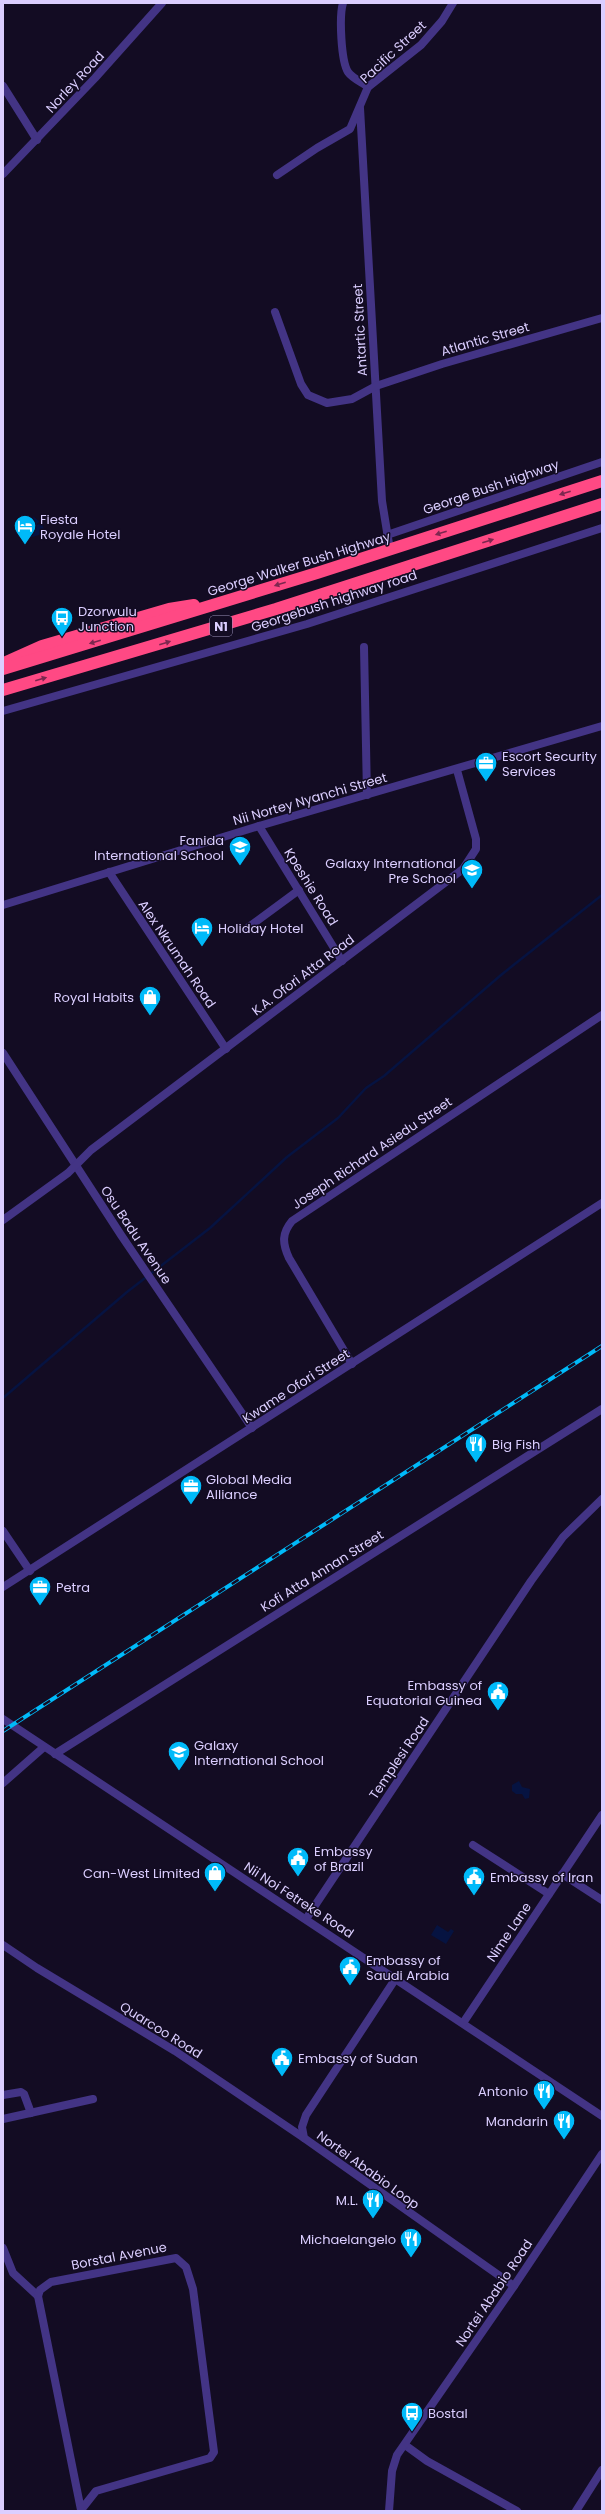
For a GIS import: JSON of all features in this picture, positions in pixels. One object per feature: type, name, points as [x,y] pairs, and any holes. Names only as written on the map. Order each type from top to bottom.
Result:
[{"type":"highway","name":"George Walker Bush Highway","points":[[3,669],[225,602],[602,481]]},
{"type":"highway","name":"N1","points":[[3,690],[276,610],[602,504]]},
{"type":"highway","points":[[3,663],[42,646],[169,609],[225,602]]},
{"type":"street","name":"Norley Road","points":[[3,174],[37,140],[162,3]]},
{"type":"street","points":[[344,3],[341,11],[342,45],[348,72],[368,87]]},
{"type":"street","name":"Pacific Street","points":[[277,176],[316,148],[350,129],[368,87],[421,45],[442,21],[453,3]]},
{"type":"street","points":[[3,86],[37,140]]},
{"type":"street","name":"Antartic Street","points":[[360,108],[382,501],[390,550]]},
{"type":"street","name":"Atlantic Street","points":[[275,312],[301,384],[308,395],[327,403],[336,403],[352,399],[376,386],[442,364],[602,318]]},
{"type":"street","name":"George Bush Highway","points":[[387,535],[602,462]]},
{"type":"street","name":"Georgebush highway road","points":[[3,712],[307,624],[602,528]]},
{"type":"street","points":[[364,647],[367,795]]},
{"type":"street","name":"Nii Nortey Nyanchi Street","points":[[3,905],[259,826],[457,770],[602,726]]},
{"type":"street","name":"K.A. Ofori Atta Road","points":[[3,1220],[75,1165],[91,1150],[463,869],[476,849],[474,830],[457,770]]},
{"type":"street","name":"Kpeshie Road","points":[[259,826],[342,961]]},
{"type":"street","name":"Alex Nkrumah Road","points":[[109,872],[226,1049]]},
{"type":"street","points":[[246,929],[299,890]]},
{"type":"street","name":"Joseph Richard Asiedu Street","points":[[352,1364],[289,1258],[284,1248],[284,1230],[292,1221],[311,1208],[602,1015]]},
{"type":"street","name":"Osu Badu Avenue","points":[[3,1053],[141,1265],[252,1428]]},
{"type":"street","name":"Kwame Ofori Street","points":[[3,1587],[602,1203]]},
{"type":"street","name":"Kofi Atta Annan Street","points":[[55,1754],[601,1412]]},
{"type":"street","name":"Templesi Road","points":[[306,1919],[531,1581],[563,1537],[602,1499]]},
{"type":"street","points":[[3,1531],[30,1571]]},
{"type":"street","name":"Nii Noi Fetreke Road","points":[[3,1719],[396,1978],[602,2116]]},
{"type":"street","points":[[3,1783],[44,1747]]},
{"type":"street","name":"Nime Lane","points":[[463,2023],[602,1815]]},
{"type":"street","points":[[473,1845],[549,1894]]},
{"type":"street","points":[[562,1874],[602,1900]]},
{"type":"street","name":"Quarcoo Road","points":[[3,1945],[37,1968],[175,2051],[304,2138]]},
{"type":"street","name":"Nortei Ababio Loop","points":[[396,1978],[306,2115],[302,2127],[304,2138],[514,2286]]},
{"type":"street","points":[[3,2095],[21,2092],[24,2094],[31,2113]]},
{"type":"street","points":[[3,2119],[93,2099]]},
{"type":"street","name":"Nortei Ababio Road","points":[[389,2511],[392,2471],[397,2455],[514,2286],[602,2154]]},
{"type":"street","points":[[3,2248],[13,2273],[38,2296]]},
{"type":"street","name":"Borstal Avenue","points":[[176,2258],[186,2267],[193,2289],[214,2452],[210,2458],[96,2491],[80,2511],[38,2296],[40,2290],[51,2282],[176,2258]]},
{"type":"street","points":[[405,2445],[427,2461],[517,2511]]},
{"type":"street","points":[[576,2511],[602,2470]]},
{"type":"shaded area","points":[[34,517],[40,522],[37,523],[37,525],[42,523],[45,533],[26,539],[23,529],[34,526],[27,526],[31,518]]},
{"type":"shaded area","points":[[519,1781],[522,1787],[530,1789],[529,1798],[525,1799],[522,1794],[516,1794],[512,1791],[512,1785]]},
{"type":"shaded area","points":[[437,1925],[448,1932],[451,1929],[454,1931],[446,1944],[431,1935]]},
{"type":"waterway","points":[[3,1398],[127,1292],[210,1228],[287,1157],[338,1118],[366,1088],[384,1076],[501,975],[602,895]]},
{"type":"railway","points":[[3,1731],[602,1346]]},
{"type":"place","name":"Fiesta Royale Hotel","points":[[25,546]]},
{"type":"place","name":"Dzorwulu Junction","points":[[62,638]]},
{"type":"place","name":"Escort Security Services","points":[[486,782]]},
{"type":"place","name":"Fanida International School","points":[[240,866]]},
{"type":"place","name":"Galaxy International Pre School","points":[[472,890]]},
{"type":"place","name":"Holiday Hotel","points":[[202,948]]},
{"type":"place","name":"Royal Habits","points":[[150,1016]]},
{"type":"place","name":"Big Fish","points":[[476,1464]]},
{"type":"place","name":"Global Media Alliance","points":[[191,1506]]},
{"type":"place","name":"Petra","points":[[40,1606]]},
{"type":"place","name":"Embassy of Equatorial Guinea","points":[[498,1712]]},
{"type":"place","name":"Galaxy International School","points":[[179,1772]]},
{"type":"place","name":"Embassy of Brazil","points":[[298,1878]]},
{"type":"place","name":"Can-West Limited","points":[[215,1892]]},
{"type":"place","name":"Embassy of Iran","points":[[474,1896]]},
{"type":"place","name":"Embassy of Saudi Arabia","points":[[350,1986]]},
{"type":"place","name":"Embassy of Sudan","points":[[282,2078]]},
{"type":"place","name":"Antonio","points":[[544,2110]]},
{"type":"place","name":"Mandarin","points":[[564,2140]]},
{"type":"place","name":"M.L.","points":[[373,2220]]},
{"type":"place","name":"Michaelangelo","points":[[411,2258]]},
{"type":"place","name":"Bostal","points":[[412,2432]]}]
